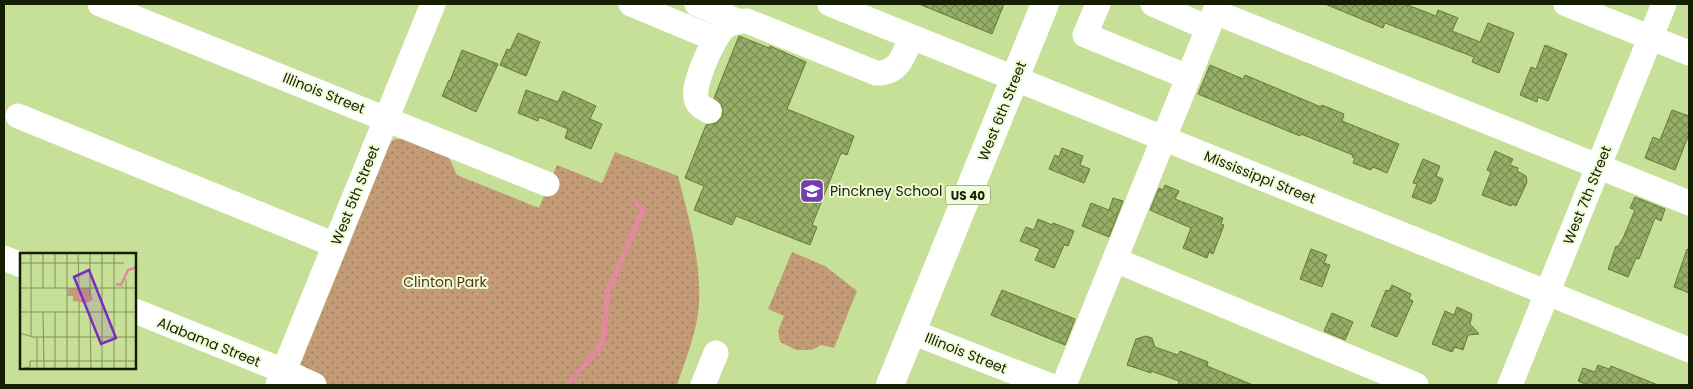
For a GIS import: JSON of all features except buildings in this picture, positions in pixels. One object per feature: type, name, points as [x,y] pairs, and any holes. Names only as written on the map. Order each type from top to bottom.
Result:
[{"type":"highway","name":"West 6th Street","points":[[890,385],[1045,4]]},
{"type":"street","name":"Illinois Street","points":[[100,4],[547,184]]},
{"type":"street","name":"West 5th Street","points":[[281,378],[432,4]]},
{"type":"street","points":[[631,4],[715,39]]},
{"type":"street","points":[[697,4],[737,21],[747,21],[876,73],[887,74],[895,68],[903,56],[911,36]]},
{"type":"street","name":"Mississippi Street","points":[[830,4],[882,14],[911,36],[1689,350]]},
{"type":"street","points":[[1098,4],[1085,36],[1188,77]]},
{"type":"street","points":[[1153,4],[1214,14],[1598,165],[1689,203]]},
{"type":"street","points":[[1566,4],[1689,53]]},
{"type":"street","name":"West 7th Street","points":[[1510,385],[1664,4]]},
{"type":"street","points":[[1064,385],[1214,14]]},
{"type":"street","points":[[709,111],[700,106],[696,100],[695,90],[715,39],[724,28],[737,21]]},
{"type":"street","points":[[18,116],[335,245]]},
{"type":"street","points":[[4,258],[20,265]]},
{"type":"street","points":[[1115,260],[1416,385]]},
{"type":"street","name":"Alabama Street","points":[[136,312],[281,378],[314,385]]},
{"type":"street","name":"Illinois Street","points":[[912,332],[1048,385]]},
{"type":"street","points":[[703,385],[716,353]]},
{"type":"green space","name":"Clinton Park","points":[[396,139],[402,139],[449,158],[457,175],[539,208],[557,165],[602,183],[615,152],[678,176],[696,255],[699,304],[691,345],[677,385],[292,385],[389,146]]},
{"type":"green space","points":[[792,252],[825,266],[857,291],[834,348],[821,345],[812,350],[796,350],[780,342],[778,331],[784,316],[768,309]]},
{"type":"waterway","points":[[567,385],[599,348],[604,336],[607,294],[643,210],[635,201]]},
{"type":"place","name":"Pinckney School","points":[[812,191]]}]
